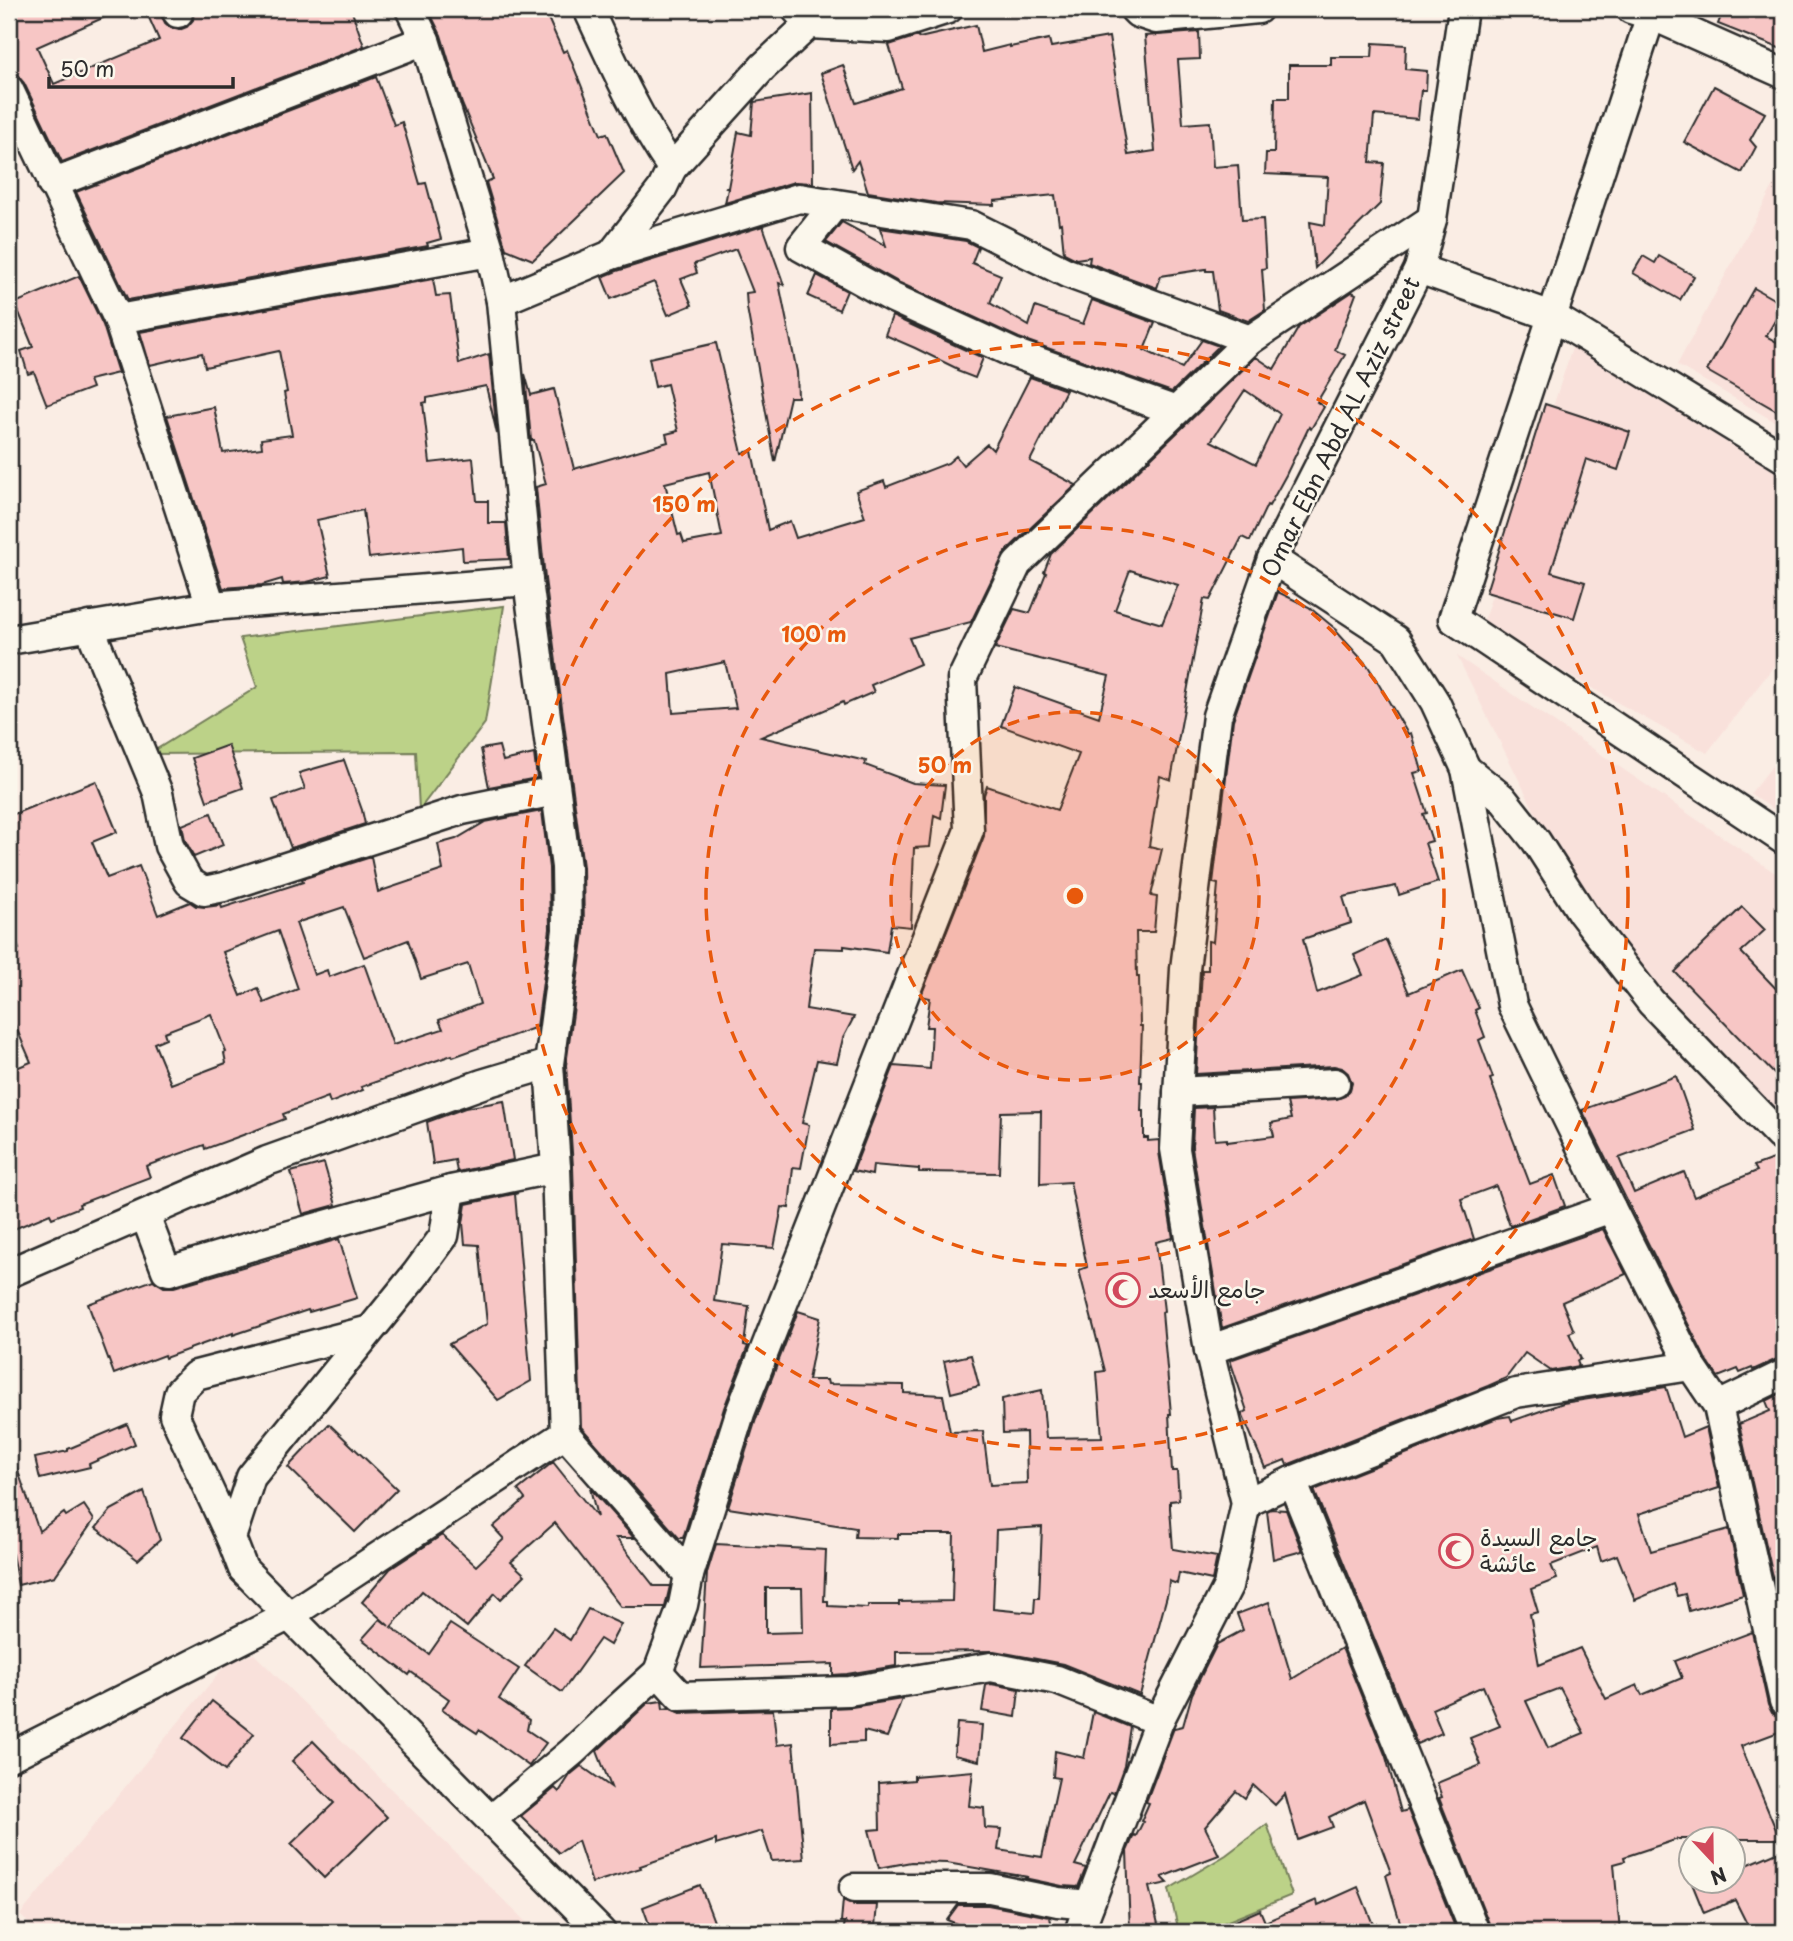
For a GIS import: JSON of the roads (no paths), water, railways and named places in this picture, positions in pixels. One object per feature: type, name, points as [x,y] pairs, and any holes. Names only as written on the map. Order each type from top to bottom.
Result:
[{"type":"street","points":[[410,9],[425,40],[490,252],[500,301],[528,581],[566,867],[567,930],[549,1064],[556,1168],[565,1434],[688,1575]]},
{"type":"street","points":[[588,9],[655,143],[672,168]]},
{"type":"street","points":[[611,255],[662,189],[672,168],[763,67],[803,17],[890,28],[948,9]]},
{"type":"street","points":[[1135,9],[1138,13],[1156,19],[1258,9]]},
{"type":"street","name":"Omar Ebn Abd AL Aziz street","points":[[1079,1932],[1159,1721],[1228,1586],[1247,1503],[1209,1350],[1175,1149],[1185,969],[1217,716],[1272,559],[1419,269],[1432,219],[1463,9]]},
{"type":"street","points":[[1784,74],[1641,12],[1552,316],[1453,620],[1784,841]]},
{"type":"street","points":[[52,184],[425,40]]},
{"type":"street","points":[[9,90],[118,320],[211,606]]},
{"type":"street","points":[[500,301],[611,255],[799,198],[971,225],[1068,273],[1250,340]]},
{"type":"street","points":[[835,204],[801,247],[892,298],[1013,354],[1176,411]]},
{"type":"street","points":[[491,1820],[573,1751],[658,1672],[683,1605],[688,1575],[740,1413],[969,830],[962,679],[1017,564],[1250,340],[1432,219]]},
{"type":"street","points":[[118,320],[490,252]]},
{"type":"street","points":[[1419,269],[1552,316],[1784,458]]},
{"type":"street","points":[[1272,559],[1396,640],[1435,702],[1466,769],[1512,1005],[1691,1366],[1718,1406],[1783,1689]]},
{"type":"street","points":[[9,640],[211,606],[528,581]]},
{"type":"street","points":[[89,626],[158,793],[169,846],[189,882],[204,891],[224,887],[462,810],[555,790]]},
{"type":"street","points":[[1466,769],[1502,799],[1536,841],[1582,913],[1651,1002],[1784,1138]]},
{"type":"street","points":[[9,1273],[267,1161],[482,1084],[549,1064]]},
{"type":"street","points":[[1178,1092],[1335,1083]]},
{"type":"street","points":[[145,1215],[166,1270],[169,1271],[451,1190],[556,1168]]},
{"type":"street","points":[[230,1538],[251,1477],[444,1236],[451,1190]]},
{"type":"street","points":[[1209,1350],[1611,1208]]},
{"type":"street","points":[[370,1330],[196,1375],[179,1392],[174,1415],[243,1569],[601,1932]]},
{"type":"street","points":[[1247,1503],[1292,1481],[1516,1394],[1691,1366]]},
{"type":"street","points":[[1718,1406],[1784,1374]]},
{"type":"street","points":[[9,1757],[290,1615],[565,1434]]},
{"type":"street","points":[[1292,1481],[1475,1932]]},
{"type":"street","points":[[658,1672],[680,1696],[849,1691],[991,1667],[1057,1681],[1159,1721]]},
{"type":"street","points":[[854,1888],[990,1888],[1058,1902],[1089,1905]]},
{"type":"place","name":"جامع الأسعد","points":[[1123,1290]]},
{"type":"place","name":"جامع السيدة عائشة","points":[[1456,1551]]}]
